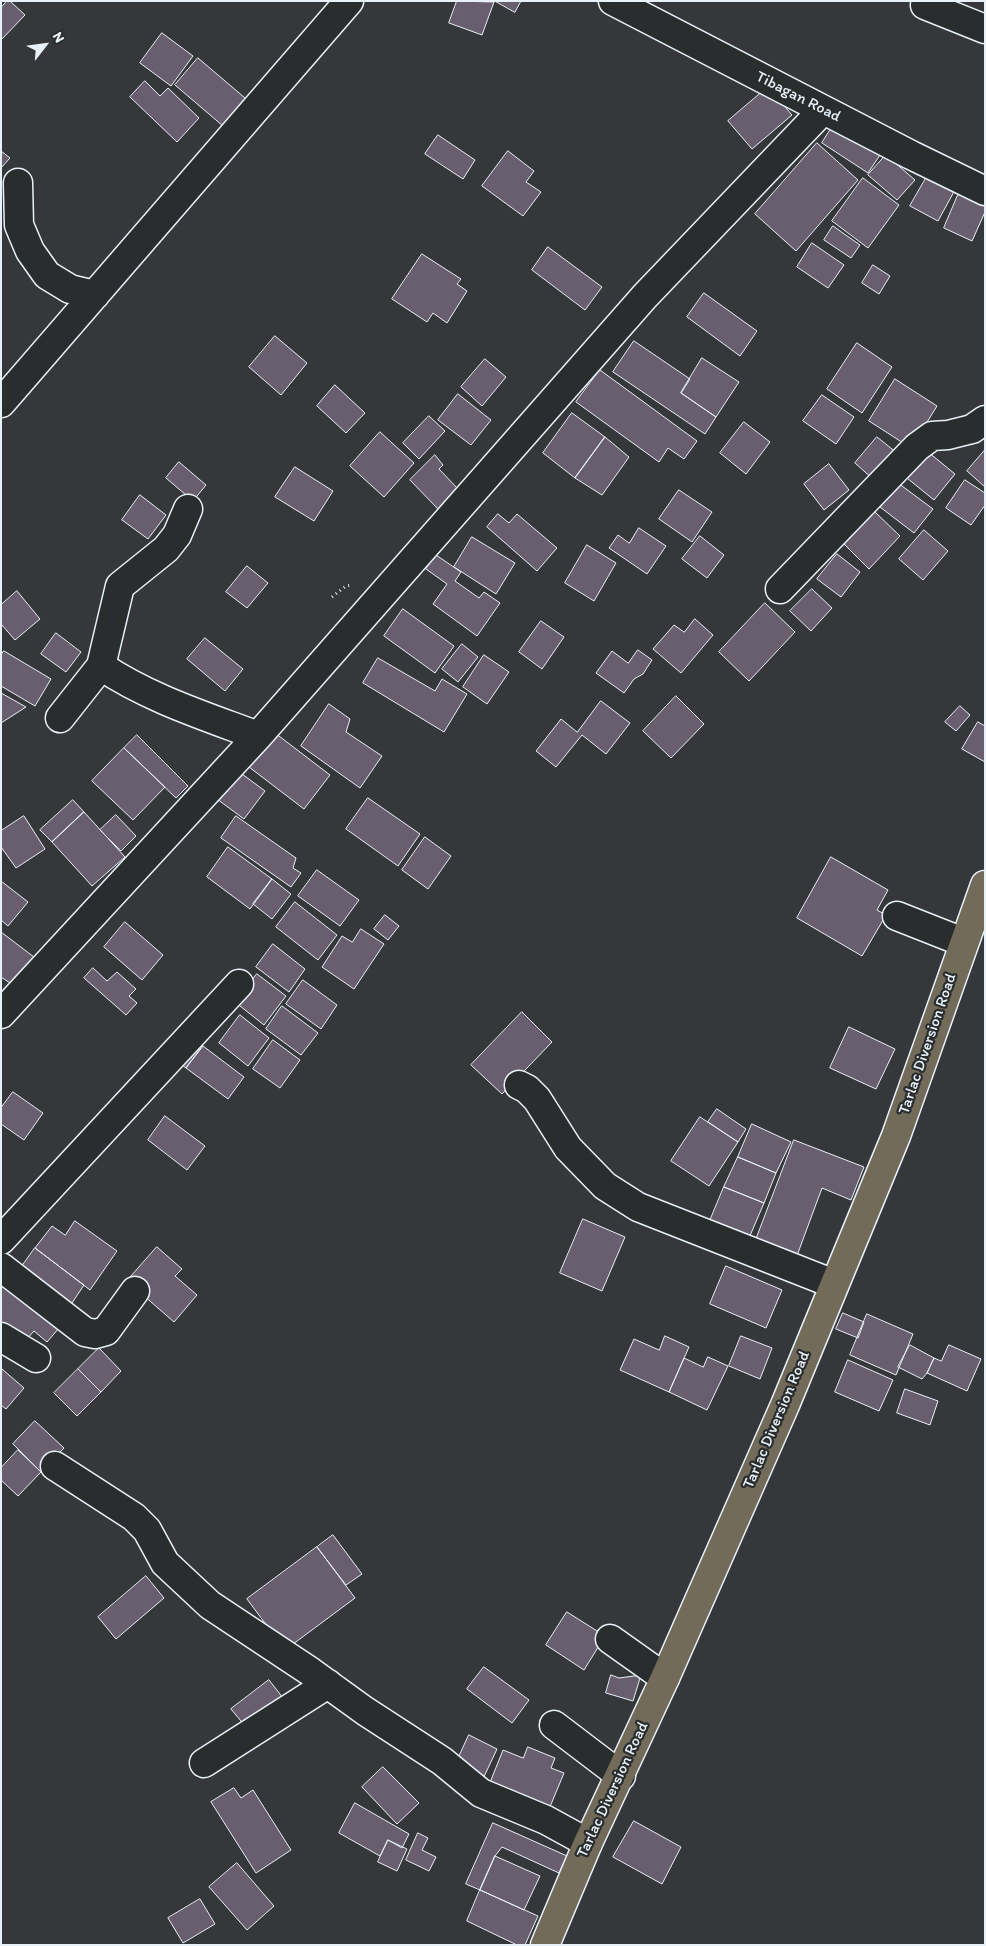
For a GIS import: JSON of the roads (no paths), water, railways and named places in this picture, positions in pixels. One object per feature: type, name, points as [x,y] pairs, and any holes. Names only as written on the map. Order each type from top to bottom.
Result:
[{"type":"main road","name":"Tarlac Diversion Road","points":[[545,1945],[588,1842],[621,1776],[785,1405],[896,1136],[985,884]]},
{"type":"street","points":[[4,397],[349,1]]},
{"type":"street","name":"Tibagan Road","points":[[613,1],[823,110],[985,191]]},
{"type":"street","points":[[927,1],[925,5],[985,29]]},
{"type":"street","points":[[1,1014],[258,736],[645,296],[823,110]]},
{"type":"street","points":[[18,183],[19,225],[30,252],[47,275],[70,289],[94,295]]},
{"type":"street","points":[[780,589],[917,447],[932,436],[948,435],[972,429],[985,420]]},
{"type":"street","points":[[60,718],[101,666],[120,586],[166,549],[177,535],[188,509]]},
{"type":"street","points":[[101,666],[121,680],[258,736]]},
{"type":"street","points":[[896,916],[963,942]]},
{"type":"street","points":[[1,1240],[239,984]]},
{"type":"street","points":[[519,1085],[527,1089],[538,1100],[568,1148],[605,1186],[638,1207],[834,1284]]},
{"type":"street","points":[[1,1266],[85,1332],[95,1334],[106,1331],[134,1291]]},
{"type":"street","points":[[1,1337],[36,1358]]},
{"type":"street","points":[[55,1466],[134,1517],[146,1530],[165,1564],[210,1605],[328,1684],[365,1712],[442,1761],[482,1793],[546,1820],[588,1842]]},
{"type":"street","points":[[610,1639],[665,1678]]},
{"type":"street","points":[[204,1763],[328,1684]]},
{"type":"street","points":[[554,1725],[621,1776]]}]
